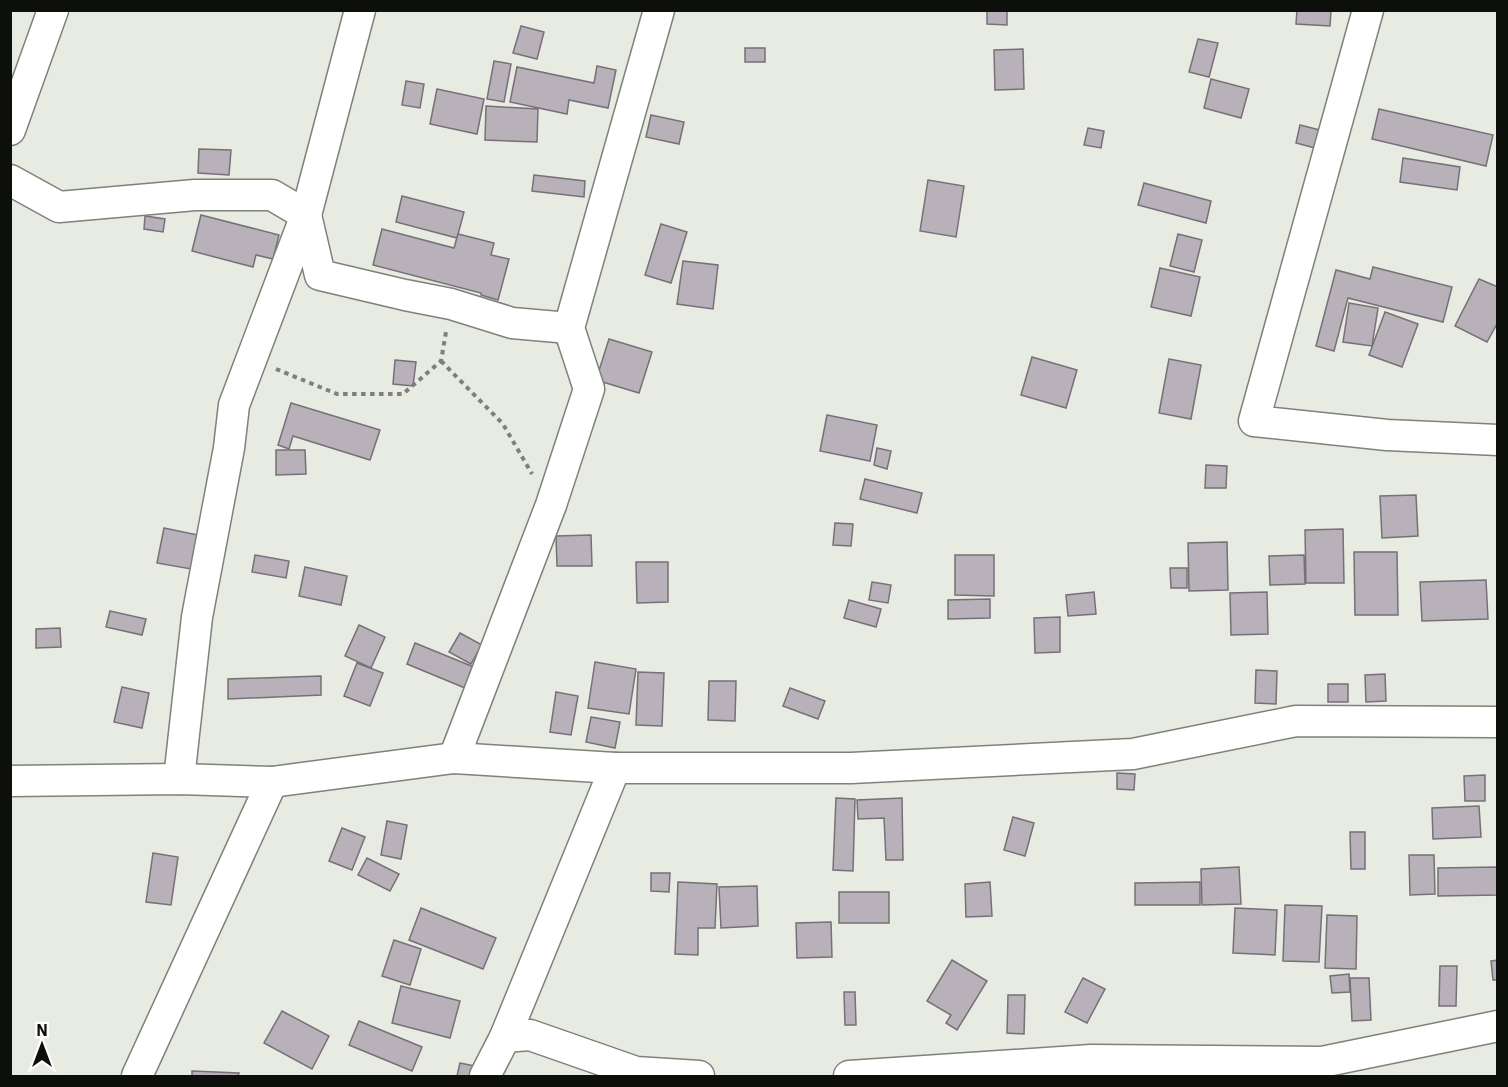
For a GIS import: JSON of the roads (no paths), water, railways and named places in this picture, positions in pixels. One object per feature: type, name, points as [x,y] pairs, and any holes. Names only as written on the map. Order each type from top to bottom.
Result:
[{"type":"street","points":[[10,130],[53,10]]},
{"type":"street","points":[[179,778],[197,617],[229,448],[234,405],[306,215],[360,10]]},
{"type":"street","points":[[453,758],[550,506],[589,389],[569,328],[659,10]]},
{"type":"street","points":[[1368,10],[1254,421],[1387,435],[1497,440]]},
{"type":"street","points":[[10,180],[59,207],[195,195],[272,195],[306,215],[320,275],[451,304],[512,323],[569,328]]},
{"type":"street","points":[[10,781],[179,778],[272,782],[453,758],[615,768],[851,768],[1133,754],[1296,721],[1497,722]]},
{"type":"street","points":[[485,1077],[505,1037],[615,768]]},
{"type":"street","points":[[137,1077],[272,782]]},
{"type":"street","points":[[849,1077],[1091,1060],[1322,1062],[1497,1026]]},
{"type":"street","points":[[505,1037],[530,1035],[636,1072],[699,1077]]}]
